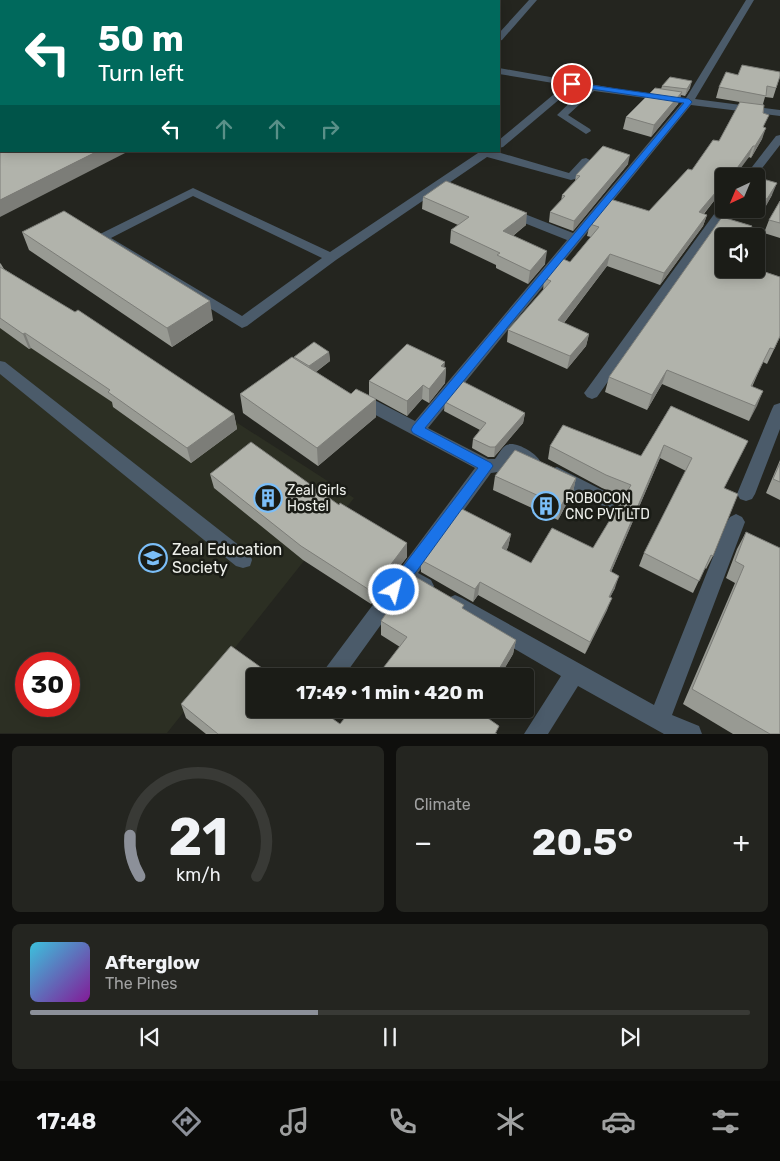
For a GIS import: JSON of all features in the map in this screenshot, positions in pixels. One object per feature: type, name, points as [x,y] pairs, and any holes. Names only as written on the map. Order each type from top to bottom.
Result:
[{"type":"street","points":[[500,37],[533,0]]},
{"type":"street","points":[[417,430],[689,102],[750,0]]},
{"type":"street","points":[[500,71],[689,102],[780,113]]},
{"type":"street","points":[[500,144],[572,84]]},
{"type":"street","points":[[586,131],[562,115],[592,87]]},
{"type":"street","points":[[756,168],[780,138]]},
{"type":"street","points":[[331,257],[193,191],[102,238],[242,323],[331,257],[437,184],[488,152],[571,178],[586,161]]},
{"type":"street","points":[[437,184],[454,191]]},
{"type":"street","points":[[498,208],[577,239]]},
{"type":"street","points":[[592,392],[718,218]]},
{"type":"street","points":[[0,366],[243,560]]},
{"type":"street","points":[[344,392],[486,466],[500,466],[511,450],[608,501]]},
{"type":"street","points":[[746,494],[780,409]]},
{"type":"street","points":[[338,668],[486,466]]},
{"type":"street","points":[[659,720],[736,522]]},
{"type":"street","points":[[405,575],[659,720],[691,734]]},
{"type":"street","points":[[535,734],[575,673]]},
{"type":"shaded area","name":"Zeal Education Society","points":[[0,270],[354,498],[167,733],[0,733]]},
{"type":"building","points":[[742,65],[780,72],[776,88],[767,86],[766,96],[719,87],[726,72],[738,75]]},
{"type":"building","points":[[670,77],[692,81],[687,89],[662,86]]},
{"type":"building","points":[[655,88],[682,92],[654,125],[626,117]]},
{"type":"building","points":[[740,102],[764,105],[763,113],[769,115],[763,127],[766,128],[755,146],[753,146],[737,168],[715,168],[715,193],[699,212],[707,215],[664,273],[610,254],[558,320],[589,334],[570,356],[508,330],[551,281],[544,278],[561,258],[570,262],[599,227],[590,224],[610,199],[649,211],[688,169],[692,170],[713,140],[719,141]]},
{"type":"building","points":[[603,146],[630,155],[574,221],[550,212],[565,196],[562,195],[580,176],[576,175]]},
{"type":"building","points":[[0,152],[96,152],[0,200]]},
{"type":"building","points":[[765,180],[777,183],[767,199],[765,198]]},
{"type":"building","points":[[446,181],[527,213],[503,231],[547,251],[530,271],[497,255],[500,253],[451,230],[469,217],[423,197]]},
{"type":"building","points":[[780,201],[780,223],[769,220]]},
{"type":"building","points":[[64,211],[210,301],[167,328],[22,232]]},
{"type":"building","points":[[721,218],[752,226],[751,228],[715,228],[715,278],[765,278],[765,272],[780,277],[780,336],[774,349],[770,348],[751,386],[763,391],[755,406],[667,370],[652,395],[609,377]]},
{"type":"building","points":[[0,267],[75,312],[78,310],[234,414],[187,448],[108,392],[110,390],[0,318]]},
{"type":"building","points":[[314,342],[329,352],[309,366],[294,357]]},
{"type":"building","points":[[407,344],[445,362],[441,366],[446,368],[429,389],[423,385],[407,401],[369,381]]},
{"type":"building","points":[[292,357],[351,394],[356,389],[376,399],[317,448],[240,394]]},
{"type":"building","points":[[462,381],[525,413],[495,447],[490,447],[473,439],[486,423],[445,402]]},
{"type":"building","points":[[671,406],[748,441],[724,488],[738,494],[713,556],[711,555],[699,581],[644,553],[692,458],[664,445],[610,571],[619,576],[609,597],[612,598],[590,642],[480,582],[475,589],[421,560],[460,508],[511,534],[502,548],[531,563],[552,528],[593,548],[631,485],[606,475],[550,446],[563,425],[641,456]]},
{"type":"building","points":[[251,442],[339,505],[340,503],[407,543],[371,591],[301,546],[210,474]]},
{"type":"building","points":[[515,450],[576,478],[561,506],[495,476]]},
{"type":"building","points":[[780,463],[780,482],[773,479]]},
{"type":"building","points":[[746,532],[780,548],[780,734],[770,734],[692,689],[744,566],[735,561]]},
{"type":"building","points":[[409,573],[464,605],[462,608],[516,640],[500,668],[383,668],[407,637],[381,621],[393,603],[389,601]]},
{"type":"building","points":[[231,646],[262,668],[246,668],[246,718],[332,718],[340,724],[345,718],[488,718],[499,726],[495,734],[218,734],[181,704]]},
{"type":"place","name":"Zeal Girls Hostel","points":[[268,498]]},
{"type":"place","name":"ROBOCON CNC PVT LTD","points":[[546,506]]},
{"type":"place","name":"Zeal Education Society","points":[[153,558]]},
{"type":"route","points":[[394,590],[486,466],[417,430],[689,102],[572,84]]}]
